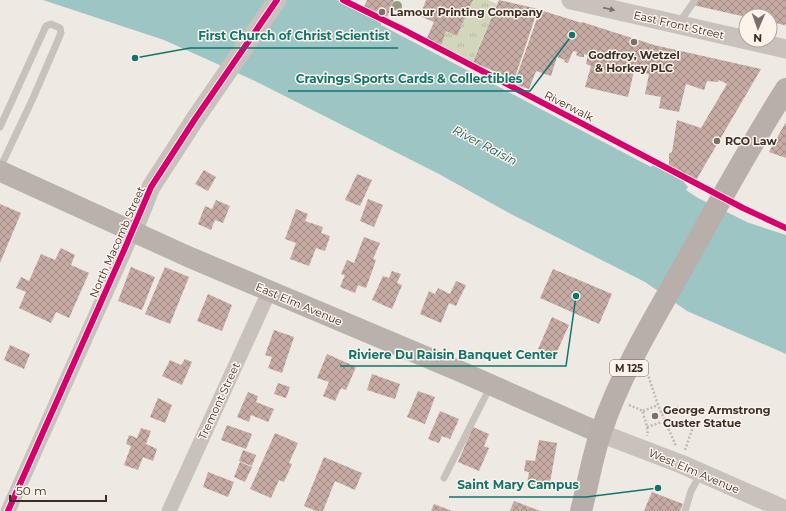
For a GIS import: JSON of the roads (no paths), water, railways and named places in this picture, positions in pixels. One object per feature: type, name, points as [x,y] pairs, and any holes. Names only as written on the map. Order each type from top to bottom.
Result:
[{"type":"main road","name":"M 125","points":[[581,511],[600,433],[614,398],[638,348],[760,130],[786,89]]},
{"type":"main road","name":"East Elm Avenue","points":[[0,171],[269,292],[491,385],[600,433]]},
{"type":"street","name":"North Macomb Street","points":[[8,511],[133,232],[151,187],[224,76],[277,0]]},
{"type":"street","name":"East Front Street","points":[[574,0],[786,49]]},
{"type":"street","name":"Tremont Street","points":[[169,511],[269,292]]},
{"type":"street","name":"West Elm Avenue","points":[[600,433],[681,464],[786,510]]},
{"type":"lane","points":[[678,25],[695,0]]},
{"type":"lane","points":[[0,127],[46,26],[51,24],[60,28],[61,33],[34,96],[0,168]]},
{"type":"lane","points":[[444,478],[491,385]]},
{"type":"lane","points":[[685,511],[691,491],[701,473]]},
{"type":"water","name":"River Raisin","points":[[43,0],[337,0],[381,22],[381,25],[651,167],[653,165],[683,181],[688,187],[686,190],[698,198],[749,223],[786,235],[786,354],[687,311],[645,282],[509,213],[439,174],[255,81],[164,40]]},
{"type":"place","name":"Lamour Printing Company","points":[[382,12]]},
{"type":"place","name":"Cravings Sports Cards & Collectibles","points":[[572,35]]},
{"type":"place","name":"Godfroy, Wetzel & Horkey PLC","points":[[634,42]]},
{"type":"place","name":"First Church of Christ Scientist","points":[[135,58]]},
{"type":"place","name":"RCO Law","points":[[717,141]]},
{"type":"place","name":"Riviere Du Raisin Banquet Center","points":[[576,296]]},
{"type":"place","name":"George Armstrong Custer Statue","points":[[655,416]]},
{"type":"place","name":"Saint Mary Campus","points":[[658,488]]}]
